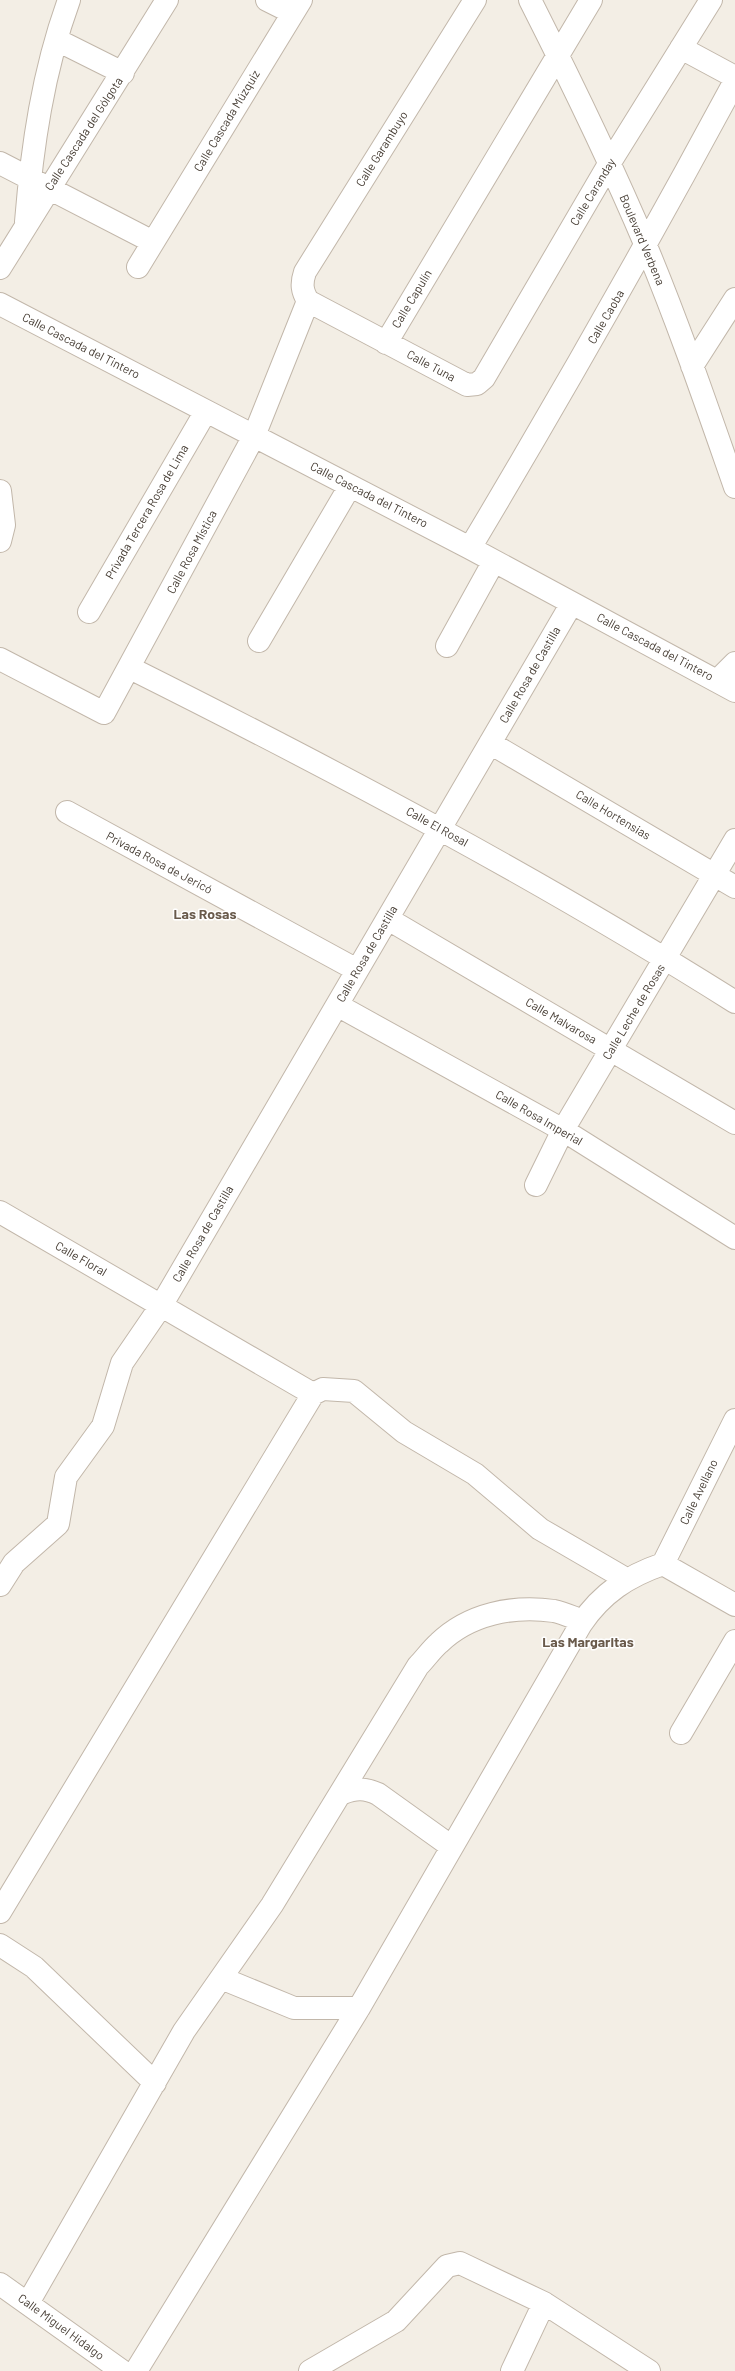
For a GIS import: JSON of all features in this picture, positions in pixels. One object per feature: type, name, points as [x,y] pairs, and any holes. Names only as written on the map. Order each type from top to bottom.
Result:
[{"type":"street","points":[[26,224],[29,177],[38,122],[56,40],[69,0]]},
{"type":"street","name":"Calle Cascada del Gólgota","points":[[0,268],[26,224],[123,73],[167,0]]},
{"type":"street","points":[[267,0],[297,7]]},
{"type":"street","name":"Calle Garambuyo","points":[[308,301],[303,292],[302,282],[305,272],[475,0]]},
{"type":"street","name":"Boulevard Verbena","points":[[530,0],[558,55],[646,246],[692,366],[735,488]]},
{"type":"street","name":"Calle Capulín","points":[[308,301],[386,343],[591,0]]},
{"type":"street","name":"Calle Caranday","points":[[477,384],[484,378],[609,164],[711,0]]},
{"type":"street","name":"Calle Cascada Múzquiz","points":[[138,266],[297,7]]},
{"type":"street","points":[[56,40],[123,73]]},
{"type":"street","points":[[681,48],[735,77]]},
{"type":"street","name":"Calle Caoba","points":[[470,548],[560,398],[646,246],[735,81]]},
{"type":"street","points":[[0,163],[153,242]]},
{"type":"street","points":[[692,366],[735,299]]},
{"type":"street","points":[[254,436],[308,301]]},
{"type":"street","name":"Calle Cascada del Tintero","points":[[0,304],[470,548],[726,686]]},
{"type":"street","name":"Calle Tuna","points":[[386,343],[467,385],[477,384]]},
{"type":"street","name":"Privada Tercera Rosa de Lima","points":[[89,612],[206,411]]},
{"type":"street","name":"Calle Rosa Mística","points":[[0,660],[104,713],[130,668],[254,436]]},
{"type":"street","points":[[259,641],[350,486]]},
{"type":"street","points":[[0,491],[4,525],[0,541]]},
{"type":"street","points":[[447,646],[494,561]]},
{"type":"street","name":"Calle Rosa de Castilla","points":[[0,1585],[14,1563],[58,1524],[66,1476],[102,1426],[122,1363],[161,1306],[572,603]]},
{"type":"street","points":[[726,686],[735,663]]},
{"type":"street","name":"Calle El Rosal","points":[[130,668],[324,766],[440,829],[665,958],[735,1002]]},
{"type":"street","name":"Calle Hortensias","points":[[490,742],[735,888]]},
{"type":"street","name":"Privada Rosa de Jericó","points":[[67,812],[357,970]]},
{"type":"street","name":"Calle Leche de Rosas","points":[[536,1185],[563,1130],[735,840]]},
{"type":"street","name":"Calle Malvarosa","points":[[388,918],[735,1123]]},
{"type":"street","name":"Calle Rosa Imperial","points":[[337,1005],[563,1130],[735,1238]]},
{"type":"street","name":"Calle Floral","points":[[0,1212],[313,1394]]},
{"type":"street","points":[[0,1912],[313,1394],[322,1389],[354,1391],[404,1432],[475,1474],[540,1529],[626,1579]]},
{"type":"street","name":"Calle Avellano","points":[[663,1564],[735,1420]]},
{"type":"street","points":[[136,2371],[359,2008],[583,1621],[609,1591],[626,1579],[663,1564],[735,1606]]},
{"type":"street","points":[[28,2303],[184,2031],[272,1905],[343,1793],[418,1666],[439,1643],[464,1625],[493,1613],[524,1608],[555,1611],[583,1621]]},
{"type":"street","points":[[681,1733],[735,1641]]},
{"type":"street","points":[[343,1793],[355,1788],[367,1789],[378,1794],[452,1848]]},
{"type":"street","points":[[0,1945],[34,1967],[155,2083]]},
{"type":"street","points":[[221,1978],[294,2008],[359,2008]]},
{"type":"street","points":[[310,2371],[396,2321],[446,2266],[453,2263],[467,2264],[544,2303],[649,2371]]},
{"type":"street","name":"Calle Miguel Hidalgo","points":[[0,2284],[122,2371]]},
{"type":"street","points":[[512,2371],[544,2303]]},
{"type":"district","name":"Las Rosas","points":[[205,914]]},
{"type":"district","name":"Las Margaritas","points":[[588,1642]]}]
